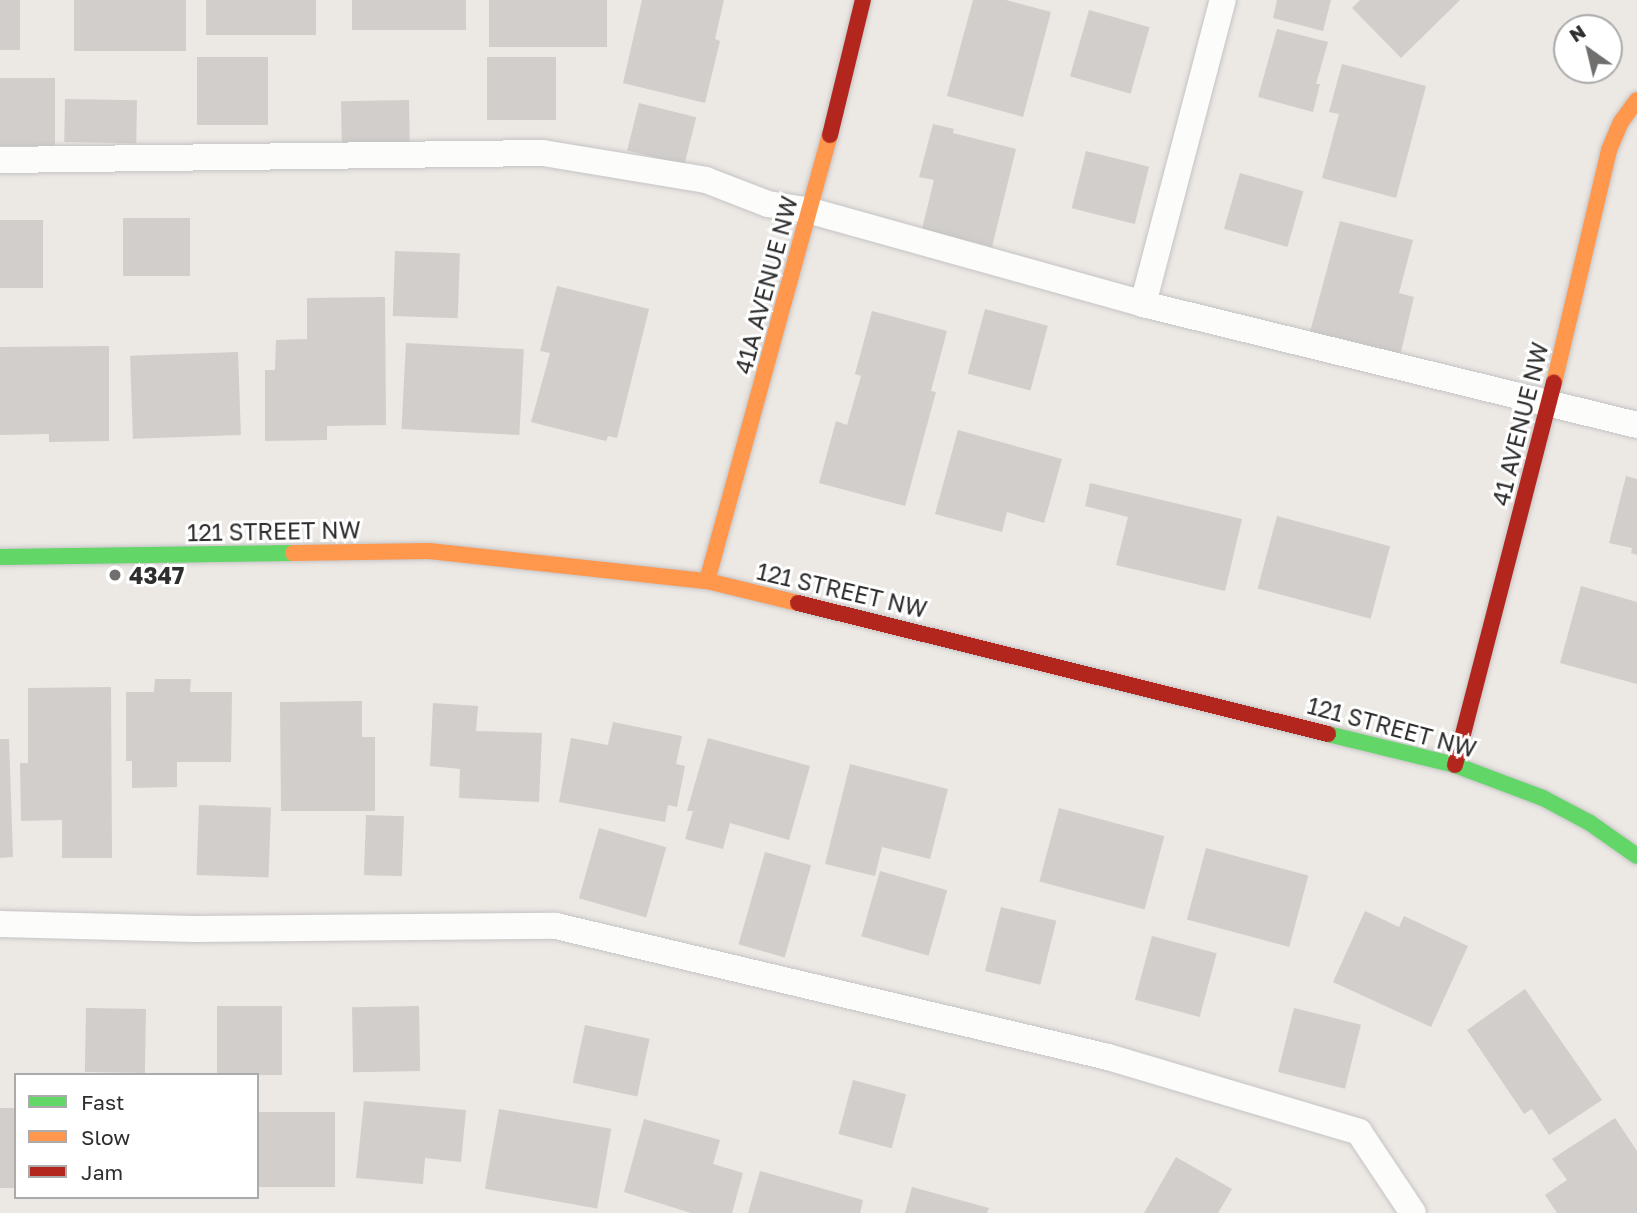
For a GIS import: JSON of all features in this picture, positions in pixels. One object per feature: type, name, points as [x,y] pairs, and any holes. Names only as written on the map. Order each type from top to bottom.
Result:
[{"type":"street","name":"41A AVENUE NW","points":[[707,581],[811,211],[863,0]]},
{"type":"street","name":"41 AVENUE NW","points":[[1455,765],[1549,405],[1609,150],[1620,122],[1637,100]]},
{"type":"street","name":"121 STREET NW","points":[[0,557],[429,551],[707,581],[1455,765],[1543,798],[1590,823],[1637,856]]},
{"type":"lane","points":[[1143,304],[1223,0]]},
{"type":"lane","points":[[0,160],[543,153],[706,180],[768,204],[811,211],[1143,304],[1637,425]]},
{"type":"lane","points":[[0,924],[195,929],[556,926],[1108,1057],[1359,1132],[1413,1213]]},
{"type":"building","points":[[0,0],[20,0],[20,50],[0,50]]},
{"type":"building","points":[[74,0],[186,0],[186,51],[74,51]]},
{"type":"building","points":[[206,0],[316,0],[316,35],[206,35]]},
{"type":"building","points":[[352,0],[466,0],[466,30],[352,30]]},
{"type":"building","points":[[489,0],[607,0],[607,47],[489,47]]},
{"type":"building","points":[[642,0],[724,0],[715,39],[720,41],[705,103],[623,83]]},
{"type":"building","points":[[973,0],[1006,0],[1051,12],[1023,117],[947,96]]},
{"type":"building","points":[[1277,0],[1331,0],[1323,31],[1273,18]]},
{"type":"building","points":[[1360,0],[1460,0],[1401,58],[1352,8]]},
{"type":"building","points":[[1089,10],[1150,27],[1131,94],[1070,76]]},
{"type":"building","points":[[1277,29],[1328,42],[1316,84],[1320,84],[1313,112],[1258,97]]},
{"type":"building","points":[[197,57],[268,57],[268,125],[197,125]]},
{"type":"building","points":[[487,57],[556,57],[556,120],[487,120]]},
{"type":"building","points":[[1342,64],[1426,86],[1396,198],[1322,178],[1339,114],[1329,112]]},
{"type":"building","points":[[0,78],[55,78],[55,146],[0,146]]},
{"type":"building","points":[[65,99],[137,100],[136,143],[64,142]]},
{"type":"building","points":[[409,100],[410,146],[342,147],[341,101]]},
{"type":"building","points":[[639,103],[696,117],[684,165],[627,151]]},
{"type":"building","points":[[933,124],[954,129],[953,133],[1016,149],[992,247],[922,229],[934,180],[919,177]]},
{"type":"building","points":[[1086,151],[1149,167],[1135,224],[1072,208]]},
{"type":"building","points":[[1240,173],[1303,191],[1287,247],[1224,229]]},
{"type":"building","points":[[123,218],[190,218],[190,276],[123,276]]},
{"type":"building","points":[[0,220],[43,220],[43,288],[0,288]]},
{"type":"building","points":[[1340,221],[1413,240],[1399,293],[1414,297],[1400,356],[1310,332]]},
{"type":"building","points":[[395,251],[460,253],[458,318],[393,316]]},
{"type":"building","points":[[557,286],[649,309],[617,438],[608,436],[606,441],[531,422],[550,353],[540,351]]},
{"type":"building","points":[[385,297],[386,425],[327,426],[327,440],[265,441],[265,370],[275,370],[276,340],[307,339],[307,298]]},
{"type":"building","points":[[985,309],[1048,326],[1030,391],[968,374]]},
{"type":"building","points":[[872,311],[947,331],[931,391],[936,392],[905,506],[819,483],[836,421],[847,425],[861,376],[855,374]]},
{"type":"building","points":[[406,343],[524,349],[519,435],[401,429]]},
{"type":"building","points":[[109,346],[109,441],[49,442],[49,434],[0,435],[0,347]]},
{"type":"building","points":[[238,352],[241,435],[133,439],[130,356]]},
{"type":"building","points":[[958,430],[1062,459],[1044,523],[1007,512],[1002,532],[935,514]]},
{"type":"building","points":[[1626,476],[1637,479],[1637,555],[1631,553],[1632,548],[1609,543]]},
{"type":"building","points":[[1090,483],[1242,519],[1225,591],[1116,565],[1128,517],[1085,506]]},
{"type":"building","points":[[1277,516],[1390,546],[1371,619],[1258,588]]},
{"type":"building","points":[[1581,586],[1637,602],[1637,684],[1560,663]]},
{"type":"building","points":[[155,679],[191,679],[190,692],[232,692],[231,762],[177,762],[177,787],[132,788],[132,761],[126,761],[126,692],[154,692]]},
{"type":"building","points":[[111,687],[112,858],[62,858],[62,820],[21,821],[20,763],[28,763],[28,688]]},
{"type":"building","points":[[362,701],[362,737],[375,737],[375,811],[281,811],[280,702]]},
{"type":"building","points":[[433,703],[478,706],[476,731],[542,733],[539,802],[459,798],[460,769],[430,766]]},
{"type":"building","points":[[613,722],[682,736],[676,764],[685,766],[677,807],[668,805],[665,822],[559,802],[571,738],[608,745]]},
{"type":"building","points":[[708,738],[810,766],[789,840],[730,823],[723,849],[685,839],[693,811],[687,811]]},
{"type":"building","points":[[0,739],[9,739],[13,857],[0,858]]},
{"type":"building","points":[[850,764],[948,789],[930,859],[882,847],[875,876],[825,864]]},
{"type":"building","points":[[199,805],[271,808],[269,877],[197,875]]},
{"type":"building","points":[[1059,808],[1164,836],[1145,910],[1039,881]]},
{"type":"building","points":[[366,815],[404,816],[402,876],[364,875]]},
{"type":"building","points":[[599,828],[666,847],[646,917],[579,898]]},
{"type":"building","points":[[1206,848],[1308,875],[1289,947],[1187,919]]},
{"type":"building","points":[[765,852],[811,865],[785,958],[739,944]]},
{"type":"building","points":[[880,871],[947,890],[929,956],[861,936]]},
{"type":"building","points":[[1001,907],[1056,921],[1040,985],[985,971]]},
{"type":"building","points":[[1365,911],[1399,927],[1404,916],[1468,946],[1431,1027],[1333,982]]},
{"type":"building","points":[[1152,936],[1217,953],[1200,1017],[1135,1000]]},
{"type":"building","points":[[1525,989],[1602,1100],[1549,1135],[1532,1109],[1524,1114],[1467,1030]]},
{"type":"building","points":[[217,1006],[282,1006],[282,1075],[217,1073]]},
{"type":"building","points":[[419,1006],[420,1071],[353,1072],[352,1007]]},
{"type":"building","points":[[86,1008],[146,1009],[145,1073],[85,1072]]},
{"type":"building","points":[[1294,1008],[1361,1025],[1345,1089],[1278,1072]]},
{"type":"building","points":[[585,1025],[650,1039],[637,1096],[573,1083]]},
{"type":"building","points":[[853,1080],[906,1094],[892,1148],[839,1134]]},
{"type":"building","points":[[364,1101],[466,1110],[461,1162],[425,1158],[423,1184],[356,1178]]},
{"type":"building","points":[[0,1108],[14,1108],[14,1188],[0,1188]]},
{"type":"building","points":[[499,1109],[611,1129],[597,1209],[485,1189]]},
{"type":"building","points":[[259,1112],[335,1112],[335,1187],[259,1187]]},
{"type":"building","points":[[1615,1118],[1637,1151],[1637,1213],[1557,1213],[1545,1195],[1567,1180],[1552,1159]]},
{"type":"building","points":[[644,1119],[720,1140],[713,1164],[743,1173],[732,1213],[691,1213],[624,1192]]},
{"type":"building","points":[[1176,1157],[1232,1189],[1218,1213],[1144,1213]]},
{"type":"building","points":[[760,1171],[863,1200],[860,1213],[748,1213]]},
{"type":"building","points":[[912,1187],[989,1208],[987,1213],[905,1213]]},
{"type":"traffic: fast","points":[[0,557],[293,553]]},
{"type":"traffic: fast","points":[[1328,734],[1455,765],[1543,798],[1590,823],[1637,856]]},
{"type":"traffic: slow","points":[[1554,383],[1609,150],[1621,122],[1637,100]]},
{"type":"traffic: slow","points":[[707,581],[830,135]]},
{"type":"traffic: slow","points":[[293,553],[429,551],[707,581],[798,603]]},
{"type":"traffic: jam","points":[[830,135],[863,0]]},
{"type":"traffic: jam","points":[[1455,765],[1554,383]]},
{"type":"traffic: jam","points":[[798,603],[1328,734]]},
{"type":"place","name":"4347","points":[[115,575]]}]
